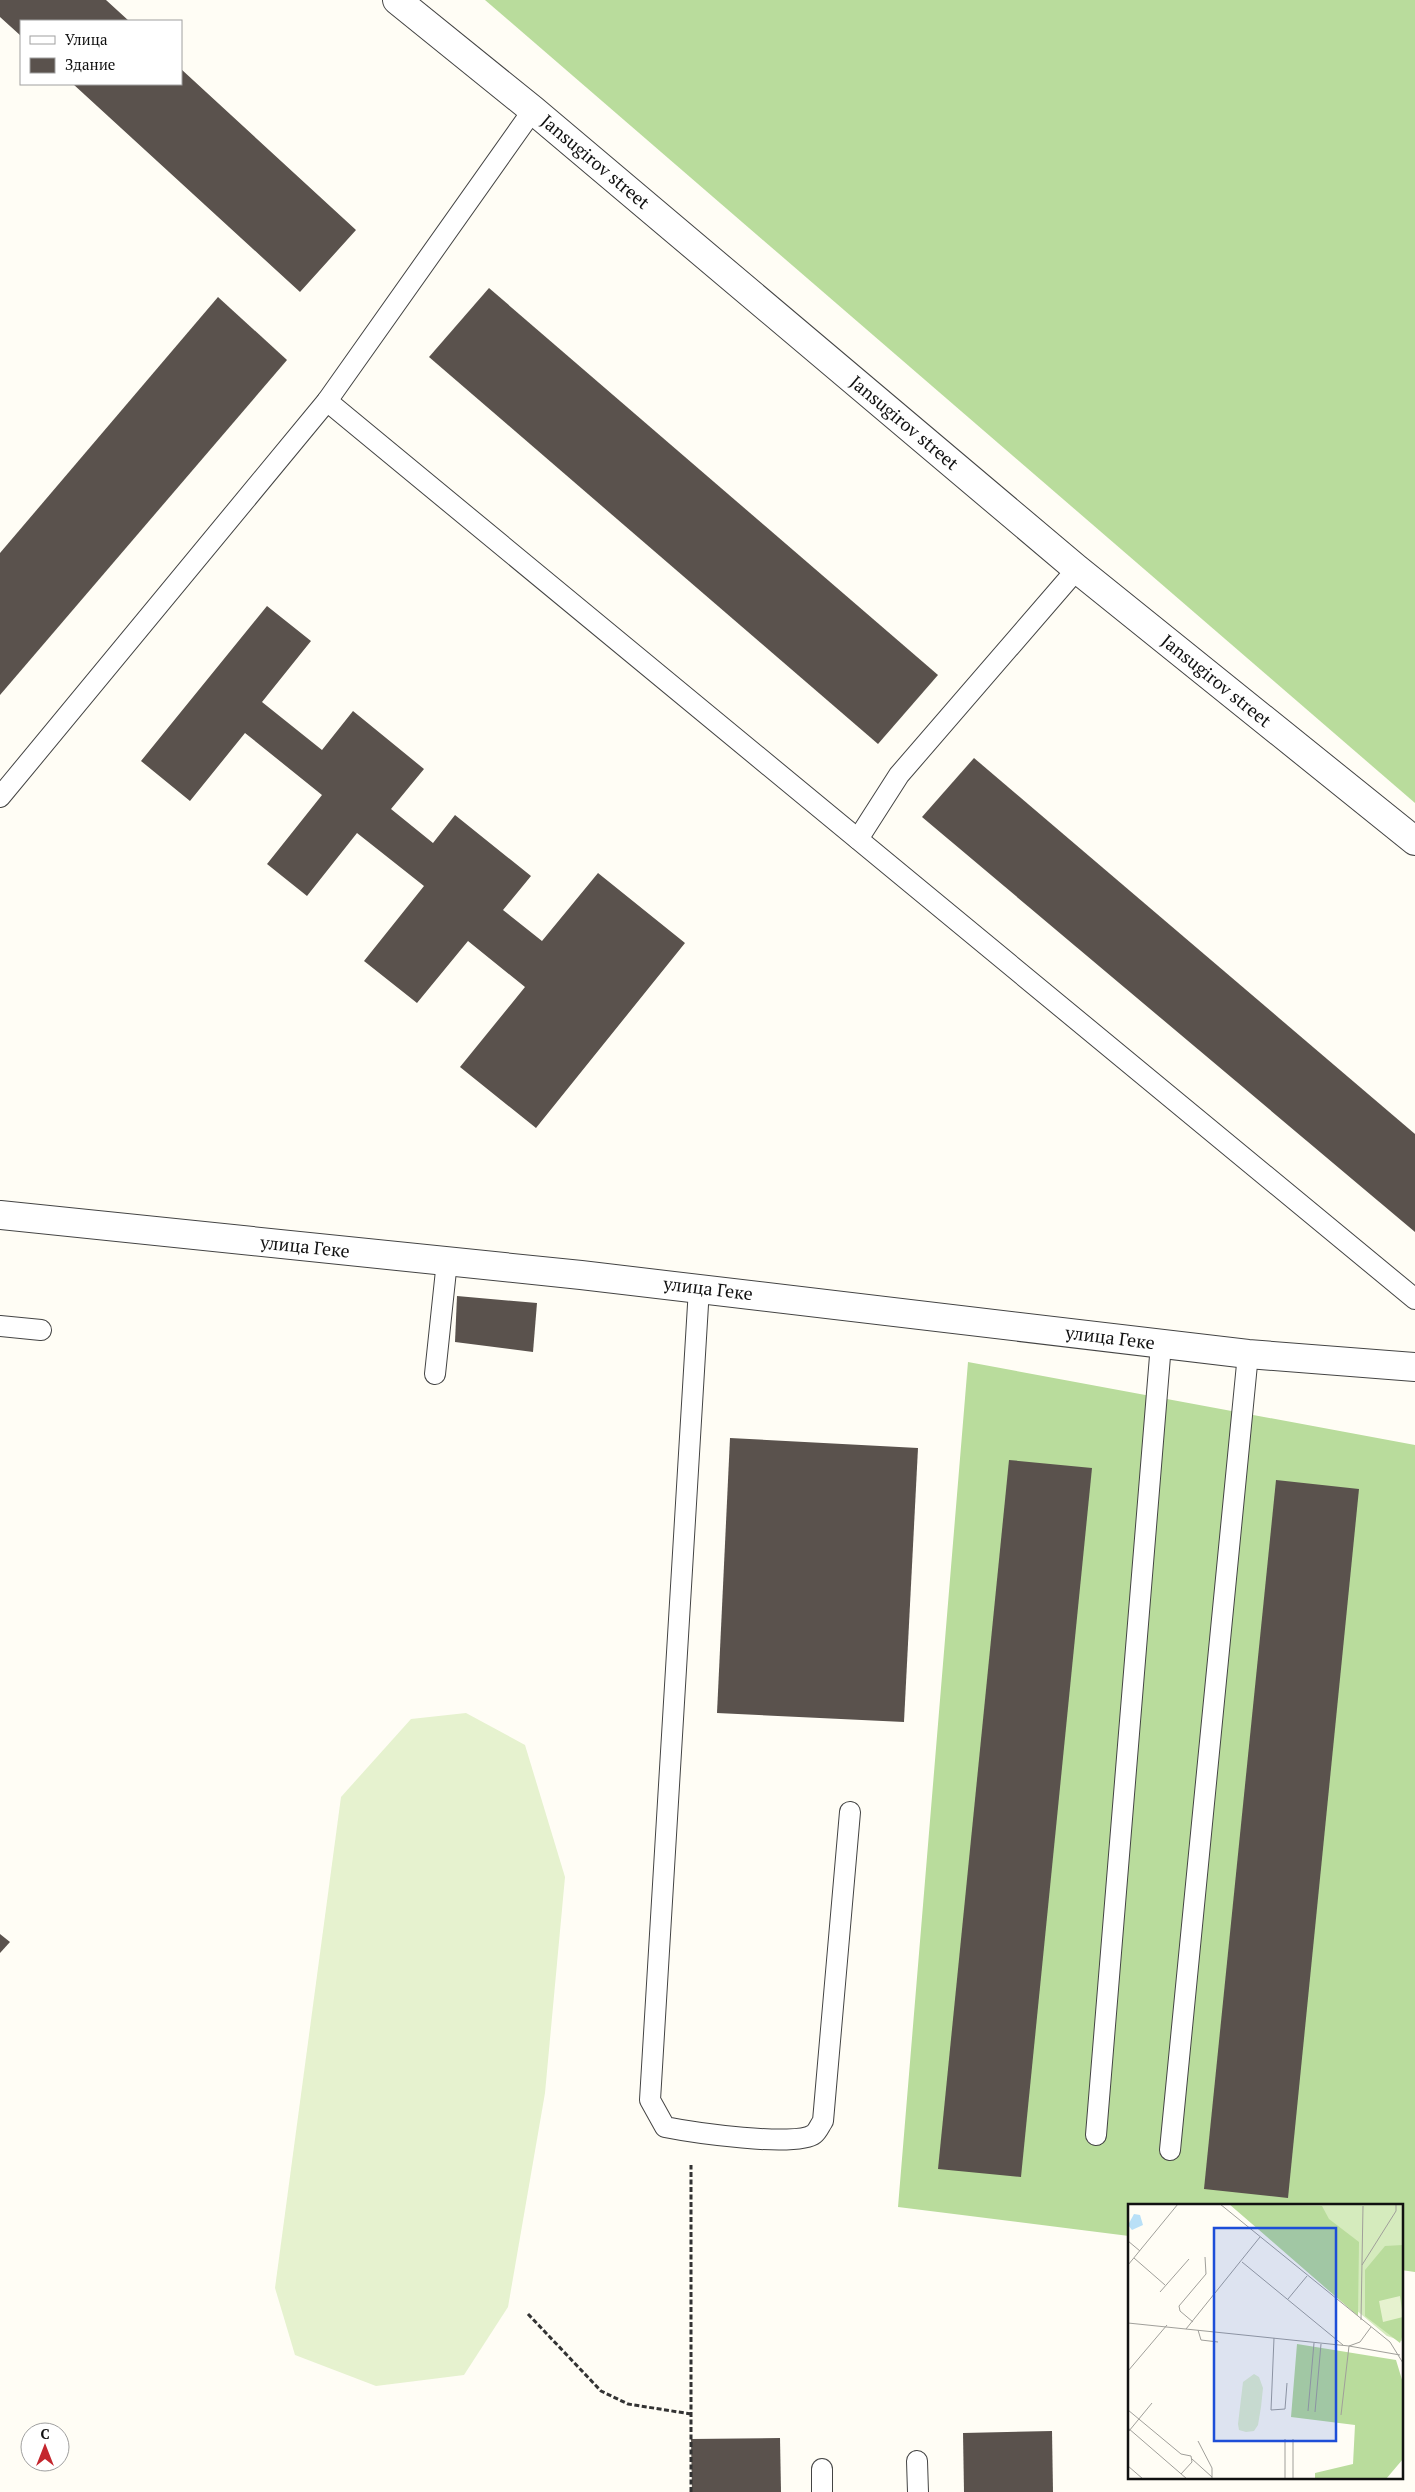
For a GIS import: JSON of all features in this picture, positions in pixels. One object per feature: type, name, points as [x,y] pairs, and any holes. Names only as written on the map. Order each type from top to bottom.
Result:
[{"type":"street","name":"Jansugirov street","points":[[398,0],[533,110],[1077,569],[1415,841]]},
{"type":"street","name":"улица Геке","points":[[0,1216],[699,1288],[1248,1354],[1415,1368]]},
{"type":"lane","points":[[0,797],[327,401],[533,110]]},
{"type":"lane","points":[[327,401],[1415,1298]]},
{"type":"lane","points":[[858,839],[899,775],[1077,569]]},
{"type":"lane","points":[[435,1374],[447,1261]]},
{"type":"lane","points":[[699,1288],[650,2100],[666,2127],[691,2132],[793,2141],[814,2134],[823,2121],[850,1812]]},
{"type":"lane","points":[[0,1326],[41,1330]]},
{"type":"lane","points":[[1096,2135],[1162,1344]]},
{"type":"lane","points":[[1170,2150],[1248,1354]]},
{"type":"lane","points":[[917,2461],[918,2492]]},
{"type":"lane","points":[[822,2469],[822,2492]]},
{"type":"path","points":[[690,2492],[691,2132]]},
{"type":"path","points":[[528,2314],[601,2391],[628,2404],[691,2414]]},
{"type":"green space","points":[[485,0],[1415,0],[1415,803]]},
{"type":"green space","points":[[968,1362],[1415,1445],[1415,2272],[1402,2270],[1402,2204],[1128,2204],[1128,2236],[898,2207]]},
{"type":"green space","points":[[466,1713],[525,1745],[565,1877],[545,2093],[508,2307],[464,2375],[376,2386],[295,2355],[275,2288],[341,1797],[411,1719]]},
{"type":"building","points":[[0,0],[106,0],[128,20],[20,20],[20,35],[0,17]]},
{"type":"building","points":[[182,70],[356,230],[300,292],[74,85],[182,85]]},
{"type":"building","points":[[489,288],[938,675],[878,744],[429,357]]},
{"type":"building","points":[[218,297],[287,360],[0,695],[0,553]]},
{"type":"building","points":[[267,606],[311,641],[262,702],[322,750],[353,711],[424,769],[391,809],[433,843],[455,815],[531,876],[503,910],[542,941],[598,873],[685,943],[536,1128],[460,1067],[525,987],[468,941],[417,1003],[364,961],[424,886],[357,833],[307,896],[267,864],[322,795],[245,733],[190,801],[141,761]]},
{"type":"building","points":[[974,758],[1415,1134],[1415,1232],[922,817]]},
{"type":"building","points":[[457,1296],[537,1303],[533,1352],[455,1342]]},
{"type":"building","points":[[730,1438],[918,1448],[904,1722],[717,1713]]},
{"type":"building","points":[[1009,1460],[1092,1468],[1021,2177],[938,2169]]},
{"type":"building","points":[[1276,1480],[1359,1489],[1288,2198],[1204,2189]]},
{"type":"building","points":[[0,1934],[10,1942],[0,1953]]},
{"type":"building","points":[[1052,2431],[1053,2492],[964,2492],[963,2433]]},
{"type":"building","points":[[780,2438],[781,2492],[692,2492],[691,2439]]}]
